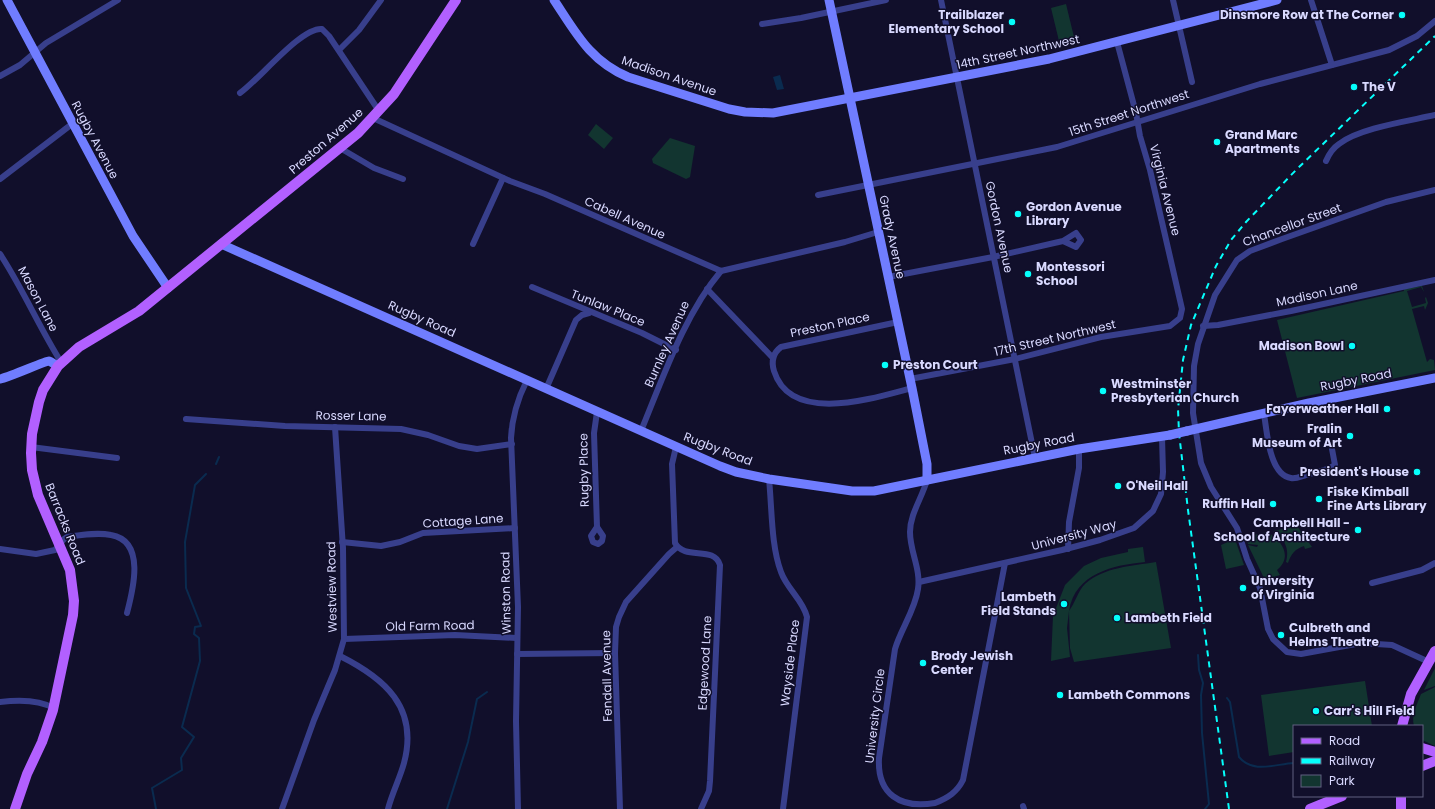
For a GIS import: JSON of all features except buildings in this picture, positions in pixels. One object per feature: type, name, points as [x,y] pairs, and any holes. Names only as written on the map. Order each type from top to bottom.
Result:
[{"type":"main road","name":"Preston Avenue","points":[[221,244],[340,148],[376,114],[394,94],[456,0]]},
{"type":"main road","points":[[58,361],[91,339],[139,311],[221,244]]},
{"type":"main road","name":"Barracks Road","points":[[16,809],[27,774],[42,742],[53,708],[71,630],[74,601],[70,570],[38,495],[32,470],[31,447],[39,402],[43,390],[58,361]]},
{"type":"main road","points":[[1403,721],[1414,686],[1435,651]]},
{"type":"main road","points":[[1423,748],[1435,752]]},
{"type":"main road","points":[[1423,766],[1435,761]]},
{"type":"main road","points":[[1310,809],[1340,797]]},
{"type":"main road","points":[[1401,797],[1401,809]]},
{"type":"street","name":"Rugby Avenue","points":[[7,0],[133,236],[168,288]]},
{"type":"street","points":[[0,76],[20,65],[46,43],[118,0]]},
{"type":"street","points":[[339,50],[359,30],[381,0]]},
{"type":"street","name":"Madison Avenue","points":[[554,0],[586,48],[594,57],[612,70],[628,77],[729,109],[761,113]]},
{"type":"street","name":"Grady Avenue","points":[[829,0],[911,383],[927,464],[927,480]]},
{"type":"street","points":[[762,24],[801,18],[886,0]]},
{"type":"street","name":"Gordon Avenue","points":[[941,0],[993,257],[1036,458]]},
{"type":"street","points":[[1173,0],[1192,82]]},
{"type":"street","name":"14th Street Northwest","points":[[761,113],[773,113],[1049,59],[1277,0]]},
{"type":"street","points":[[1311,0],[1332,65]]},
{"type":"street","name":"15th Street Northwest","points":[[818,195],[1057,147],[1260,84],[1396,47],[1417,36],[1435,21]]},
{"type":"street","points":[[240,93],[260,77],[281,54],[296,42],[313,30],[322,29],[339,50],[376,114]]},
{"type":"street","name":"Virginia Avenue","points":[[1117,42],[1150,170],[1182,309],[1178,322],[1170,326],[1157,328]]},
{"type":"street","name":"Cabell Avenue","points":[[376,114],[503,178],[545,194],[721,271]]},
{"type":"street","points":[[1326,161],[1334,149],[1346,139],[1391,125],[1435,115]]},
{"type":"street","points":[[0,179],[72,124]]},
{"type":"street","points":[[340,148],[374,168],[403,179]]},
{"type":"street","points":[[473,244],[503,178]]},
{"type":"street","name":"Chancellor Street","points":[[1429,662],[1392,645],[1361,643],[1301,654],[1287,652],[1273,639],[1268,629],[1260,588],[1247,559],[1237,528],[1211,486],[1201,463],[1191,430],[1193,413],[1194,366],[1203,326],[1215,295],[1232,264],[1243,255],[1282,239],[1386,202],[1435,190]]},
{"type":"street","points":[[721,271],[878,232]]},
{"type":"street","points":[[888,277],[993,257],[1063,241]]},
{"type":"street","name":"Rugby Road","points":[[221,244],[676,447],[736,472],[769,479],[862,492],[1079,449],[1166,436],[1435,378]]},
{"type":"street","name":"Mason Lane","points":[[0,254],[58,361]]},
{"type":"street","name":"Burnley Avenue","points":[[641,431],[685,328],[707,289],[721,271]]},
{"type":"street","name":"Madison Lane","points":[[1203,326],[1223,324],[1291,311],[1435,280]]},
{"type":"street","name":"Tunlaw Place","points":[[532,287],[590,313],[621,324],[676,350]]},
{"type":"street","points":[[707,289],[773,358],[776,377],[786,390],[798,398],[827,404],[851,403],[911,383]]},
{"type":"street","points":[[546,389],[576,320],[582,314],[590,313]]},
{"type":"street","name":"Preston Place","points":[[773,358],[777,350],[784,346],[898,322]]},
{"type":"street","name":"17th Street Northwest","points":[[911,383],[1015,359],[1079,342],[1157,328]]},
{"type":"street","points":[[0,379],[18,374],[41,363],[58,361]]},
{"type":"street","name":"Winston Road","points":[[518,809],[516,528],[512,421],[515,408],[527,380]]},
{"type":"street","name":"Rugby Place","points":[[597,412],[594,433],[597,528]]},
{"type":"street","points":[[1264,414],[1269,446],[1276,468],[1282,475],[1292,478],[1327,470],[1335,465],[1332,449]]},
{"type":"street","name":"Rosser Lane","points":[[186,419],[285,426],[335,426],[401,429],[428,435],[465,448],[488,448],[512,444]]},
{"type":"street","name":"Westview Road","points":[[282,809],[314,720],[340,656],[344,639],[342,542],[335,426]]},
{"type":"street","name":"University Way","points":[[919,582],[1068,549],[1134,528],[1153,511],[1161,494],[1166,436]]},
{"type":"street","points":[[31,447],[117,458]]},
{"type":"street","points":[[676,447],[672,464],[674,540],[677,547]]},
{"type":"street","points":[[1068,549],[1070,522],[1080,468],[1079,449]]},
{"type":"street","name":"Wayside Place","points":[[769,479],[775,541],[780,572],[789,588],[803,605],[807,617],[783,809]]},
{"type":"street","name":"University Circle","points":[[927,480],[913,515],[910,532],[918,567],[919,582],[916,600],[895,649],[879,763],[881,780],[890,796],[901,805],[915,808],[930,805],[951,795],[956,791],[963,780],[1005,563]]},
{"type":"street","name":"Cottage Lane","points":[[342,542],[381,546],[400,542],[423,533],[516,528]]},
{"type":"street","points":[[0,549],[36,554],[55,550],[59,544],[68,537],[106,534],[117,537],[126,543],[132,554],[134,571],[132,594],[127,613]]},
{"type":"street","name":"Fendall Avenue","points":[[620,809],[615,653],[616,627],[622,609],[669,554],[677,547]]},
{"type":"street","name":"Edgewood Lane","points":[[677,547],[683,552],[712,556],[716,558],[720,565],[710,781],[709,791],[701,809]]},
{"type":"street","points":[[1372,583],[1422,570],[1435,563]]},
{"type":"street","name":"Old Farm Road","points":[[344,639],[455,635],[517,638]]},
{"type":"street","points":[[517,654],[615,653]]},
{"type":"street","points":[[340,656],[356,664],[380,680],[392,691],[403,714],[406,726],[406,749],[404,763],[388,809]]},
{"type":"street","points":[[0,702],[14,700],[39,702],[53,708]]},
{"type":"green space","points":[[1066,4],[1074,37],[1059,41],[1051,8]]},
{"type":"green space","points":[[596,124],[613,138],[604,149],[588,135]]},
{"type":"green space","points":[[670,138],[695,146],[690,177],[686,179],[653,163],[652,159]]},
{"type":"green space","points":[[1422,286],[1424,292],[1421,287],[1407,291],[1412,307],[1426,303],[1426,297],[1428,303],[1425,310],[1424,306],[1412,309],[1427,362],[1430,359],[1434,360],[1435,370],[1297,398],[1277,320]]},
{"type":"green space","points":[[1297,526],[1312,547],[1305,549],[1304,546],[1296,550],[1292,554],[1288,563],[1286,562],[1287,548],[1283,540],[1273,531]]},
{"type":"green space","points":[[1267,532],[1277,539],[1284,549],[1285,554],[1282,565],[1277,570],[1280,575],[1267,579],[1263,576],[1248,545],[1257,547],[1258,545],[1248,544],[1246,537]]},
{"type":"green space","points":[[1235,539],[1244,565],[1226,569],[1221,545]]},
{"type":"green space","name":"Lambeth Field Stands","points":[[1143,547],[1145,562],[1133,563],[1098,573],[1079,588],[1073,598],[1069,611],[1067,628],[1070,657],[1051,661],[1053,616],[1065,585],[1084,566],[1101,558],[1128,552],[1128,549]]},
{"type":"green space","name":"Lambeth Field","points":[[1156,562],[1171,648],[1074,662],[1070,648],[1069,611],[1085,584],[1093,578],[1119,568]]},
{"type":"green space","points":[[1435,668],[1435,686],[1424,690]]},
{"type":"green space","name":"Carr's Hill Field","points":[[1365,681],[1372,725],[1293,725],[1293,752],[1269,756],[1261,695]]},
{"type":"green space","points":[[1435,687],[1435,746],[1423,740],[1423,725],[1414,725],[1413,718],[1421,694]]},
{"type":"water","points":[[780,75],[784,89],[777,90],[773,77]]},
{"type":"waterway","points":[[216,464],[219,457]]},
{"type":"waterway","points":[[156,809],[152,788],[182,770],[181,758],[194,737],[182,727],[200,661],[199,638],[194,634],[195,627],[201,626],[186,588],[185,542],[195,485],[206,474]]},
{"type":"waterway","points":[[1198,655],[1199,670],[1203,683],[1201,695],[1202,733],[1209,804],[1205,809]]},
{"type":"waterway","points":[[447,809],[468,742],[477,699],[487,692]]},
{"type":"waterway","points":[[1227,698],[1230,702],[1239,757],[1245,762],[1258,767],[1293,763]]},
{"type":"railway","points":[[1229,809],[1188,510],[1179,433],[1178,409],[1183,360],[1191,325],[1216,266],[1231,240],[1246,222],[1296,170],[1435,36]]},
{"type":"place","name":"Dinsmore Row at The Corner","points":[[1402,15]]},
{"type":"place","name":"Trailblazer Elementary School","points":[[1012,22]]},
{"type":"place","name":"The V","points":[[1354,87]]},
{"type":"place","name":"Grand Marc Apartments","points":[[1217,142]]},
{"type":"place","name":"Gordon Avenue Library","points":[[1018,214]]},
{"type":"place","name":"Montessori School","points":[[1028,274]]},
{"type":"place","name":"Madison Bowl","points":[[1352,346]]},
{"type":"place","name":"Preston Court","points":[[885,365]]},
{"type":"place","name":"Westminster Presbyterian Church","points":[[1103,391]]},
{"type":"place","name":"Fayerweather Hall","points":[[1387,409]]},
{"type":"place","name":"Fralin Museum of Art","points":[[1350,436]]},
{"type":"place","name":"President's House","points":[[1417,472]]},
{"type":"place","name":"O'Neil Hall","points":[[1118,486]]},
{"type":"place","name":"Fiske Kimball Fine Arts Library","points":[[1319,499]]},
{"type":"place","name":"Ruffin Hall","points":[[1273,504]]},
{"type":"place","name":"Campbell Hall - School of Architecture","points":[[1358,530]]},
{"type":"place","name":"University of Virginia","points":[[1243,588]]},
{"type":"place","name":"Lambeth Field Stands","points":[[1064,604]]},
{"type":"place","name":"Lambeth Field","points":[[1117,618]]},
{"type":"place","name":"Culbreth and Helms Theatre","points":[[1281,635]]},
{"type":"place","name":"Brody Jewish Center","points":[[923,663]]},
{"type":"place","name":"Lambeth Commons","points":[[1060,695]]},
{"type":"place","name":"Carr's Hill Field","points":[[1316,711]]}]
